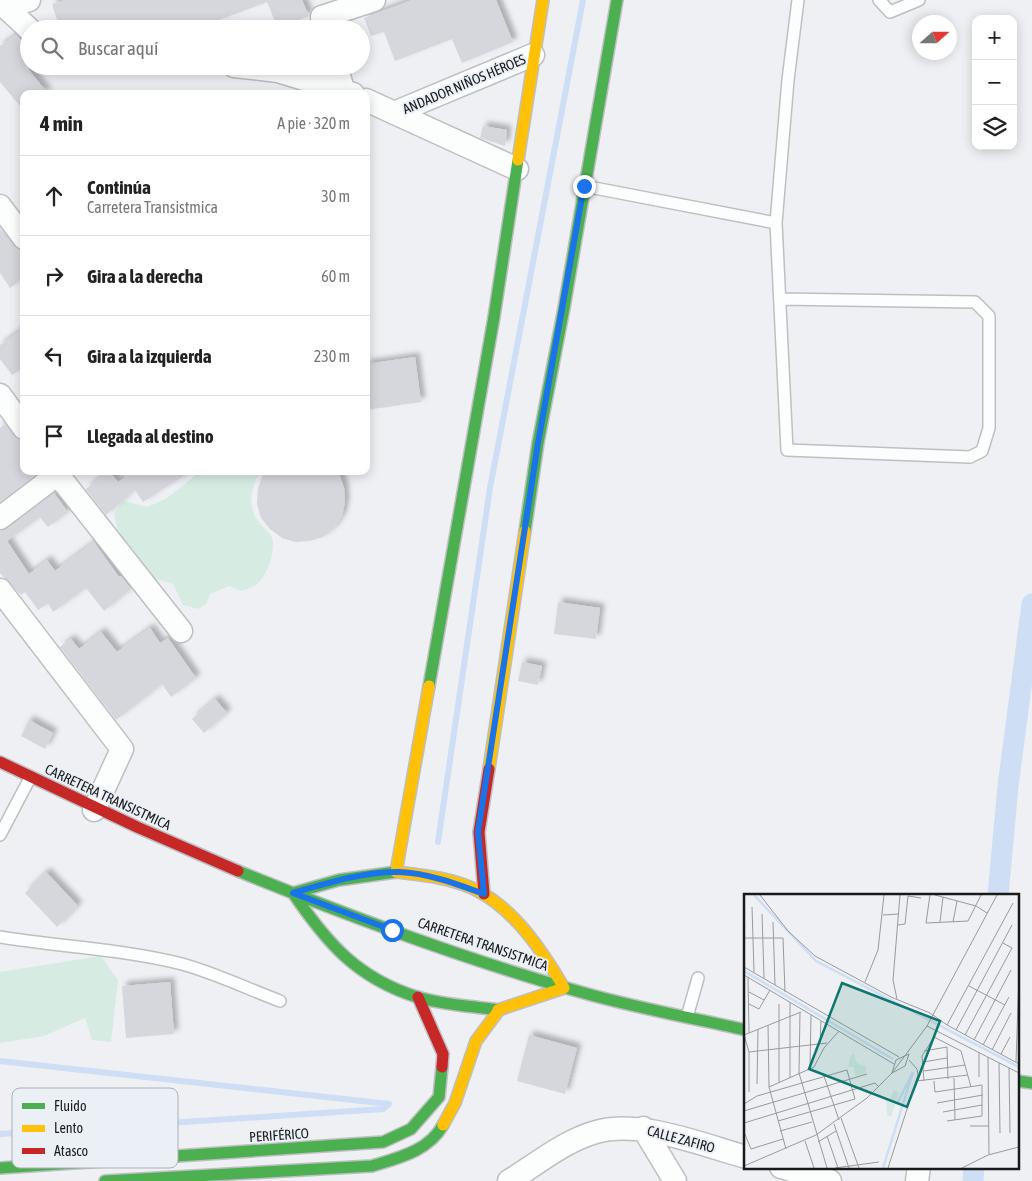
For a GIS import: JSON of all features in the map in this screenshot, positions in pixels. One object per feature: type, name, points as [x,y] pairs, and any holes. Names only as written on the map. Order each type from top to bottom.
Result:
[{"type":"main road","points":[[396,872],[422,732],[517,169],[533,55],[543,0]]},
{"type":"main road","points":[[484,894],[478,832],[537,453],[617,0]]},
{"type":"main road","name":"CARRETERA TRANSISTMICA","points":[[0,762],[94,810],[293,893],[564,988],[744,1030]]},
{"type":"main road","points":[[396,872],[450,882],[484,894],[546,955],[564,988],[499,1010],[418,997],[376,979],[349,962],[317,929],[293,893],[339,880],[396,872]]},
{"type":"main road","name":"PERIFÉRICO","points":[[178,1156],[383,1142],[412,1129],[439,1097],[443,1054],[418,997]]},
{"type":"main road","points":[[106,1181],[310,1175],[372,1166],[407,1156],[426,1144],[440,1131],[455,1103],[476,1041],[499,1010]]},
{"type":"main road","points":[[412,1129],[426,1144]]},
{"type":"street","points":[[3,5],[29,0]]},
{"type":"street","points":[[321,15],[374,0]]},
{"type":"street","points":[[3,5],[20,21]]},
{"type":"street","name":"ANDADOR NIÑOS HÉROES","points":[[394,113],[533,55]]},
{"type":"street","points":[[292,75],[344,90]]},
{"type":"street","points":[[340,75],[348,90]]},
{"type":"street","points":[[370,102],[517,169]]},
{"type":"street","points":[[0,206],[20,233]]},
{"type":"street","points":[[0,395],[20,422]]},
{"type":"street","points":[[0,518],[55,475]]},
{"type":"street","points":[[60,475],[181,631]]},
{"type":"street","points":[[0,590],[122,749],[94,810]]},
{"type":"street","points":[[643,1128],[675,1181]]},
{"type":"street","name":"CALLE ZAFIRO","points":[[509,1181],[537,1174],[556,1150],[596,1131],[643,1128],[744,1156]]},
{"type":"street","points":[[785,1168],[830,1181]]},
{"type":"street","points":[[917,1181],[918,1168]]},
{"type":"lane","points":[[780,298],[975,302],[989,316],[989,428],[982,451],[970,457],[787,450],[776,223],[788,80],[798,0]]},
{"type":"lane","points":[[879,0],[890,12],[919,0]]},
{"type":"lane","points":[[584,186],[776,223]]},
{"type":"lane","points":[[0,835],[30,778]]},
{"type":"lane","points":[[0,937],[42,944],[109,949],[184,964],[280,1001]]},
{"type":"lane","points":[[688,1017],[698,978]]},
{"type":"green space","points":[[196,475],[259,475],[253,487],[252,507],[258,521],[273,541],[270,562],[260,581],[256,585],[241,591],[229,586],[210,594],[206,604],[198,609],[183,605],[173,584],[150,577],[117,539],[117,526],[114,514],[123,501],[148,507],[167,498]]},
{"type":"green space","points":[[101,956],[118,980],[111,1042],[92,1040],[85,1018],[44,1036],[0,1043],[0,972]]},
{"type":"building","points":[[65,0],[302,0],[309,16],[299,20],[274,20],[267,2],[219,20],[57,20],[52,4]]},
{"type":"building","points":[[412,0],[496,0],[513,42],[462,63],[452,39],[395,61],[384,32],[371,36],[370,20],[365,20],[364,18]]},
{"type":"building","points":[[16,35],[20,39],[20,75],[33,75],[45,90],[20,90],[20,106],[0,82],[0,46]]},
{"type":"building","points":[[483,126],[507,130],[505,146],[480,138]]},
{"type":"building","points":[[0,228],[14,246],[20,249],[20,281],[10,288],[0,273]]},
{"type":"building","points":[[20,331],[20,370],[12,375],[0,359],[0,345]]},
{"type":"building","points":[[415,357],[421,402],[370,409],[370,363]]},
{"type":"building","points":[[5,424],[14,436],[20,439],[20,475],[35,475],[0,502],[0,428]]},
{"type":"building","points":[[104,475],[112,475],[118,482],[126,477],[125,475],[185,475],[143,502],[135,490],[106,515],[86,489]]},
{"type":"building","points":[[263,475],[339,475],[344,488],[345,502],[342,516],[334,528],[323,537],[295,542],[282,538],[270,529],[261,518],[257,504],[258,489]]},
{"type":"building","points":[[54,493],[68,512],[48,527],[40,517],[7,541],[29,574],[47,560],[55,571],[94,542],[119,577],[121,576],[131,589],[104,611],[86,588],[53,612],[48,603],[38,610],[25,592],[21,595],[0,573],[0,531],[8,528]]},
{"type":"building","points":[[558,602],[600,608],[596,639],[554,634]]},
{"type":"building","points":[[150,628],[160,643],[168,638],[196,678],[171,697],[162,684],[116,720],[60,647],[71,639],[79,649],[101,632],[117,652]]},
{"type":"building","points":[[522,662],[542,666],[538,685],[518,681]]},
{"type":"building","points":[[215,699],[227,713],[204,733],[192,719]]},
{"type":"building","points":[[29,720],[53,733],[45,749],[21,736]]},
{"type":"building","points":[[46,872],[78,906],[57,927],[25,893]]},
{"type":"building","points":[[170,982],[174,1034],[126,1038],[122,986]]},
{"type":"building","points":[[529,1035],[577,1048],[565,1094],[517,1081]]},
{"type":"waterway","points":[[438,842],[490,488],[583,0]]},
{"type":"waterway","points":[[998,894],[1008,786],[1032,604]]},
{"type":"waterway","points":[[0,1061],[389,1104],[383,1109],[178,1122]]},
{"type":"waterway","points":[[0,1134],[12,1133]]},
{"type":"waterway","points":[[973,1181],[974,1168]]},
{"type":"traffic: fast","points":[[525,531],[538,443],[564,308],[617,0]]},
{"type":"traffic: fast","points":[[429,686],[494,317],[518,160]]},
{"type":"traffic: fast","points":[[238,871],[366,921],[452,952],[540,980],[644,1008],[744,1030]]},
{"type":"traffic: fast","points":[[396,872],[339,880],[293,893],[331,943],[345,957],[377,980],[427,1000],[498,1010]]},
{"type":"traffic: fast","points":[[178,1156],[383,1142],[411,1129],[439,1097],[442,1067]]},
{"type":"traffic: fast","points":[[1020,1081],[1032,1083]]},
{"type":"traffic: fast","points":[[105,1181],[372,1166],[402,1156],[421,1147],[430,1141],[443,1125]]},
{"type":"traffic: fast","points":[[0,1168],[12,1167]]},
{"type":"traffic: slow","points":[[518,160],[543,0]]},
{"type":"traffic: slow","points":[[489,769],[525,531]]},
{"type":"traffic: slow","points":[[396,872],[429,686]]},
{"type":"traffic: slow","points":[[396,872],[438,878],[459,883],[478,891],[492,899],[505,910],[538,947],[564,988],[498,1010]]},
{"type":"traffic: slow","points":[[443,1125],[455,1103],[476,1041],[499,1010]]},
{"type":"traffic: jam","points":[[0,762],[137,827],[238,871]]},
{"type":"traffic: jam","points":[[484,894],[479,832],[489,769]]},
{"type":"traffic: jam","points":[[418,997],[443,1054],[442,1067]]},
{"type":"route","points":[[392,930],[293,893],[339,880],[396,872],[450,882],[484,894],[478,832],[538,443],[564,308],[584,186]]}]
